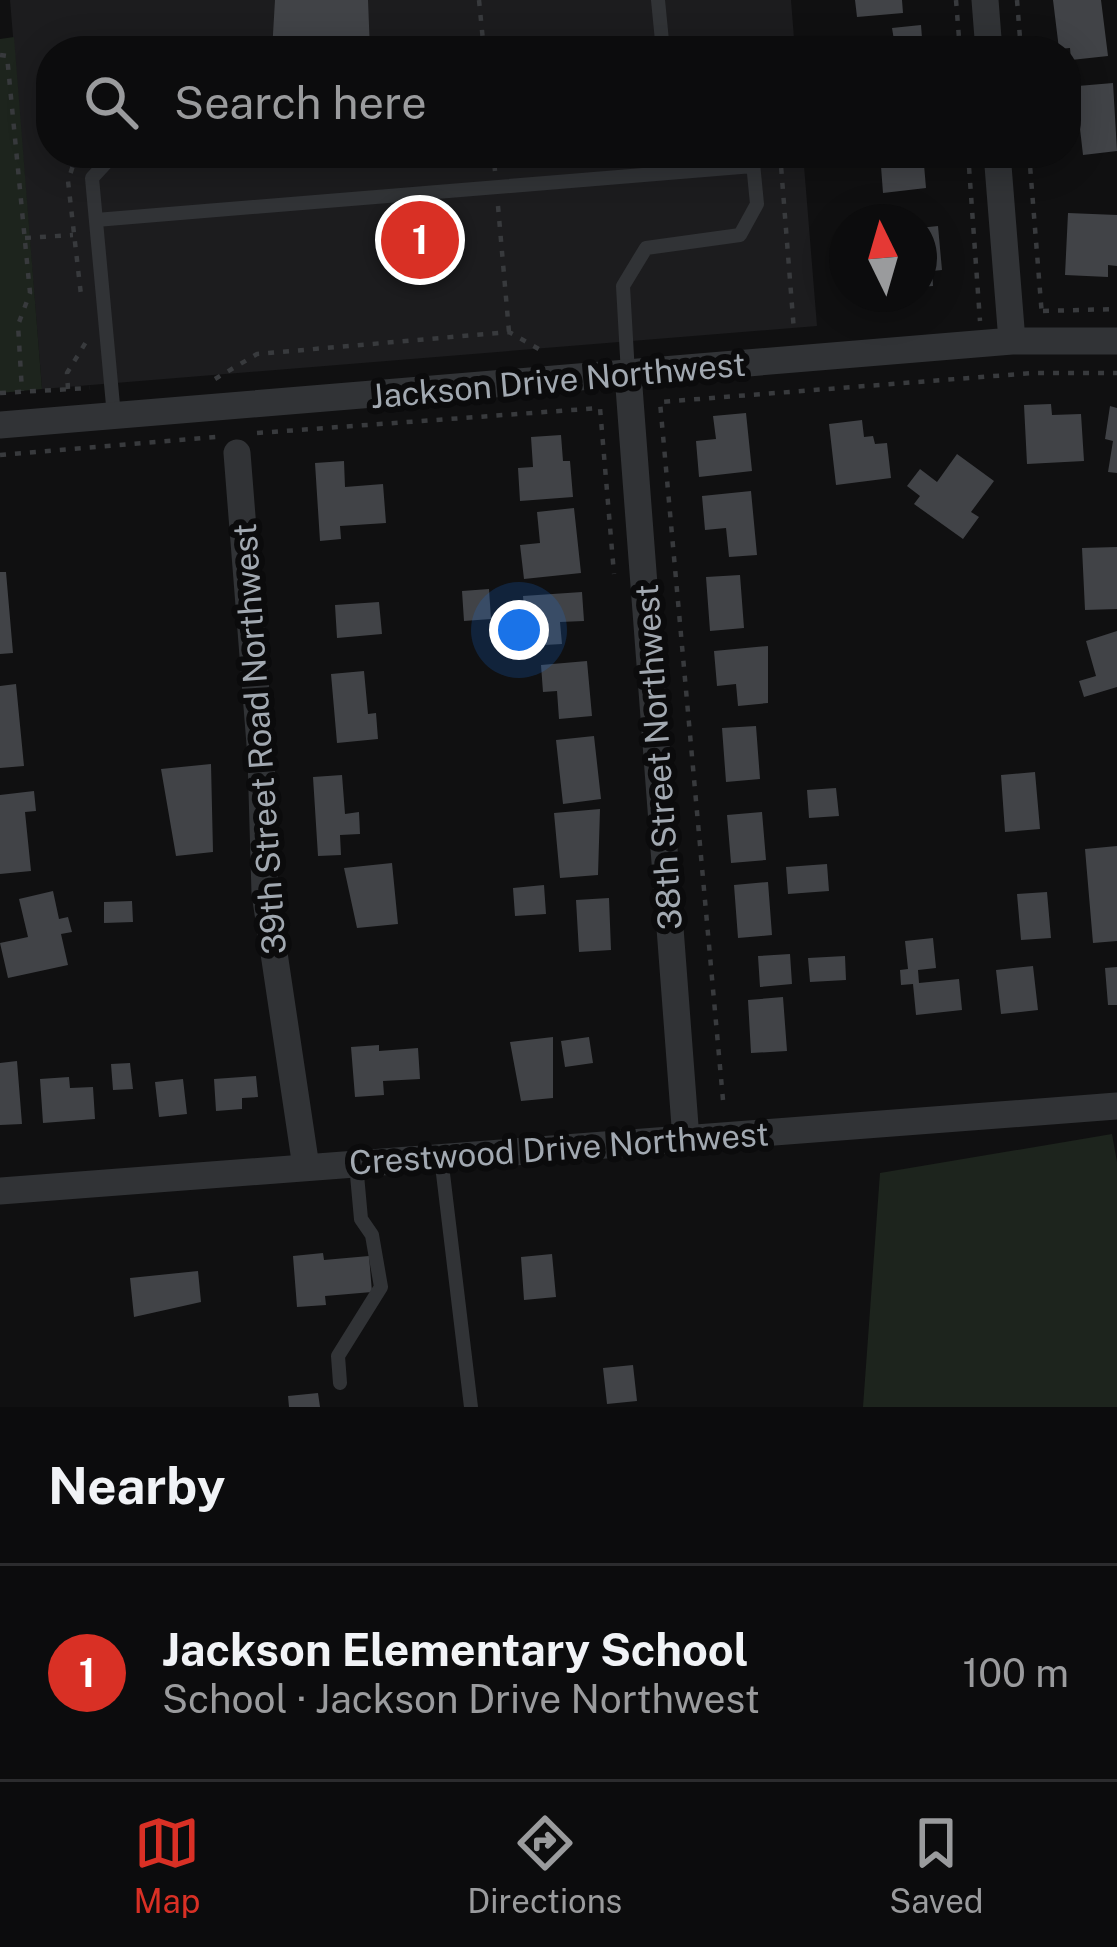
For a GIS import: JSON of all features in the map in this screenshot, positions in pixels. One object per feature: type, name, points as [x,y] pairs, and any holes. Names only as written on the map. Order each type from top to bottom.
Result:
[{"type":"street","points":[[985,0],[988,36]]},
{"type":"street","points":[[999,168],[1012,341]]},
{"type":"street","name":"Jackson Drive Northwest","points":[[0,425],[1012,341],[1117,341]]},
{"type":"street","name":"38th Street Northwest","points":[[628,374],[686,1139]]},
{"type":"street","name":"39th Street Road Northwest","points":[[241,441],[266,893],[306,1167]]},
{"type":"street","name":"Crestwood Drive Northwest","points":[[0,1191],[1117,1106]]},
{"type":"lane","points":[[658,0],[662,36]]},
{"type":"lane","points":[[101,168],[92,178],[114,416]]},
{"type":"lane","points":[[96,220],[670,168]]},
{"type":"lane","points":[[628,374],[622,286],[646,248],[740,235],[757,204],[753,168]]},
{"type":"lane","points":[[441,1157],[471,1407]]},
{"type":"lane","points":[[340,1383],[338,1355],[381,1286],[372,1234],[361,1219],[356,1164]]},
{"type":"path","points":[[479,0],[483,36]]},
{"type":"path","points":[[956,0],[959,36]]},
{"type":"path","points":[[1017,0],[1020,36]]},
{"type":"path","points":[[0,56],[8,56],[30,293],[18,325],[22,392]]},
{"type":"path","points":[[72,168],[68,181],[81,301]]},
{"type":"path","points":[[494,168],[509,332]]},
{"type":"path","points":[[781,168],[794,331],[811,331]]},
{"type":"path","points":[[969,168],[979,327]]},
{"type":"path","points":[[1030,168],[1042,322]]},
{"type":"path","points":[[25,238],[74,235]]},
{"type":"path","points":[[1031,313],[1117,309]]},
{"type":"path","points":[[960,318],[990,316]]},
{"type":"path","points":[[68,389],[67,373],[86,345],[84,323]]},
{"type":"path","points":[[212,381],[257,354],[509,332],[545,352],[560,350]]},
{"type":"path","points":[[723,1100],[660,402],[1034,373],[1117,373]]},
{"type":"path","points":[[0,393],[111,387]]},
{"type":"path","points":[[0,455],[241,441],[600,408]]},
{"type":"shaded area","points":[[10,0],[791,0],[794,36],[36,36],[36,168],[804,168],[817,326],[42,389]]},
{"type":"shaded area","points":[[14,37],[42,389],[0,393],[0,39]]},
{"type":"shaded area","points":[[1112,1134],[1117,1162],[1117,1407],[863,1407],[880,1173]]},
{"type":"building","points":[[275,0],[368,0],[369,36],[273,36]]},
{"type":"building","points":[[855,0],[902,0],[903,13],[857,17]]},
{"type":"building","points":[[1053,0],[1101,0],[1108,56],[1081,59],[1081,36],[1057,36]]},
{"type":"building","points":[[921,25],[922,36],[893,36],[892,28]]},
{"type":"building","points":[[1113,83],[1117,151],[1083,155],[1081,86]]},
{"type":"building","points":[[881,168],[924,168],[926,188],[883,193]]},
{"type":"building","points":[[1068,213],[1117,215],[1117,266],[1108,265],[1108,277],[1065,275]]},
{"type":"building","points":[[937,226],[942,270],[937,270]]},
{"type":"building","points":[[1051,404],[1052,415],[1081,414],[1084,461],[1027,464],[1024,405]]},
{"type":"building","points":[[1110,406],[1117,408],[1117,473],[1108,472],[1113,441],[1105,439]]},
{"type":"building","points":[[746,413],[752,471],[699,477],[696,441],[716,439],[713,416]]},
{"type":"building","points":[[862,420],[864,437],[873,436],[875,444],[887,443],[891,478],[836,485],[829,424]]},
{"type":"building","points":[[561,435],[563,461],[570,461],[573,497],[520,501],[518,468],[533,467],[531,437]]},
{"type":"building","points":[[957,454],[994,481],[971,512],[979,517],[963,539],[914,504],[920,496],[907,486],[920,469],[937,482]]},
{"type":"building","points":[[344,461],[345,487],[383,484],[386,523],[340,526],[341,539],[320,541],[315,463]]},
{"type":"building","points":[[751,491],[757,555],[729,557],[726,528],[705,530],[702,496]]},
{"type":"building","points":[[574,508],[581,573],[524,579],[520,545],[540,543],[537,512]]},
{"type":"building","points":[[1117,547],[1117,609],[1085,610],[1082,548]]},
{"type":"building","points":[[0,572],[6,572],[13,653],[0,654]]},
{"type":"building","points":[[740,575],[744,628],[710,631],[706,577]]},
{"type":"building","points":[[489,589],[491,619],[464,621],[462,591]]},
{"type":"building","points":[[582,592],[584,621],[560,622],[562,644],[527,646],[523,596]]},
{"type":"building","points":[[379,602],[382,634],[337,638],[335,605]]},
{"type":"building","points":[[1117,631],[1117,687],[1084,697],[1079,681],[1096,676],[1086,641]]},
{"type":"building","points":[[768,646],[768,703],[738,706],[736,684],[717,686],[714,651]]},
{"type":"building","points":[[587,661],[592,716],[559,719],[557,691],[543,692],[541,665]]},
{"type":"building","points":[[364,671],[368,714],[376,713],[378,739],[337,743],[331,674]]},
{"type":"building","points":[[16,684],[24,766],[0,768],[0,686]]},
{"type":"building","points":[[756,726],[760,779],[726,782],[722,728]]},
{"type":"building","points":[[594,736],[601,799],[563,804],[556,740]]},
{"type":"building","points":[[211,764],[213,852],[176,856],[161,769]]},
{"type":"building","points":[[1035,772],[1040,829],[1005,832],[1001,775]]},
{"type":"building","points":[[342,775],[345,814],[359,812],[360,834],[340,835],[341,855],[318,856],[313,777]]},
{"type":"building","points":[[836,788],[839,816],[809,818],[807,790]]},
{"type":"building","points":[[34,791],[36,811],[25,812],[31,871],[0,874],[0,795]]},
{"type":"building","points":[[600,809],[598,875],[560,878],[554,813]]},
{"type":"building","points":[[762,812],[766,860],[731,863],[727,815]]},
{"type":"building","points":[[1117,846],[1117,941],[1093,943],[1085,849]]},
{"type":"building","points":[[392,863],[398,924],[357,928],[344,868]]},
{"type":"building","points":[[827,864],[829,891],[788,894],[786,867]]},
{"type":"building","points":[[768,882],[772,935],[738,938],[734,885]]},
{"type":"building","points":[[544,885],[546,914],[515,916],[513,888]]},
{"type":"building","points":[[53,891],[59,919],[68,917],[72,932],[61,934],[68,965],[8,978],[0,943],[28,937],[19,899]]},
{"type":"building","points":[[1047,892],[1051,938],[1021,940],[1017,894]]},
{"type":"building","points":[[609,898],[611,950],[579,952],[576,900]]},
{"type":"building","points":[[132,901],[133,922],[104,923],[104,902]]},
{"type":"building","points":[[933,938],[936,968],[918,970],[919,983],[959,979],[962,1010],[916,1015],[913,984],[901,985],[900,970],[908,969],[905,941]]},
{"type":"building","points":[[790,954],[792,984],[760,987],[758,956]]},
{"type":"building","points":[[845,956],[846,980],[810,982],[808,958]]},
{"type":"building","points":[[1033,966],[1038,1010],[1001,1014],[996,970]]},
{"type":"building","points":[[1117,967],[1117,1005],[1108,1005],[1105,968]]},
{"type":"building","points":[[783,997],[787,1051],[751,1053],[748,1000]]},
{"type":"building","points":[[553,1037],[553,1098],[521,1101],[510,1042]]},
{"type":"building","points":[[589,1037],[593,1063],[565,1067],[561,1041]]},
{"type":"building","points":[[379,1045],[379,1051],[418,1048],[420,1079],[383,1081],[384,1095],[355,1097],[351,1047]]},
{"type":"building","points":[[17,1061],[22,1124],[0,1125],[0,1063]]},
{"type":"building","points":[[130,1063],[133,1089],[113,1090],[111,1064]]},
{"type":"building","points":[[256,1076],[258,1097],[242,1098],[242,1109],[216,1111],[214,1079]]},
{"type":"building","points":[[69,1077],[70,1088],[93,1087],[95,1119],[43,1123],[40,1079]]},
{"type":"building","points":[[183,1079],[187,1114],[159,1117],[155,1082]]},
{"type":"building","points":[[323,1253],[324,1260],[369,1256],[372,1292],[325,1296],[326,1305],[297,1307],[293,1256]]},
{"type":"building","points":[[552,1254],[556,1297],[524,1300],[521,1257]]},
{"type":"building","points":[[198,1271],[201,1302],[134,1317],[130,1278]]},
{"type":"building","points":[[633,1365],[637,1401],[607,1404],[603,1368]]},
{"type":"building","points":[[318,1393],[320,1407],[289,1407],[288,1396]]},
{"type":"place","name":"Jackson Elementary School","points":[[420,240]]}]
